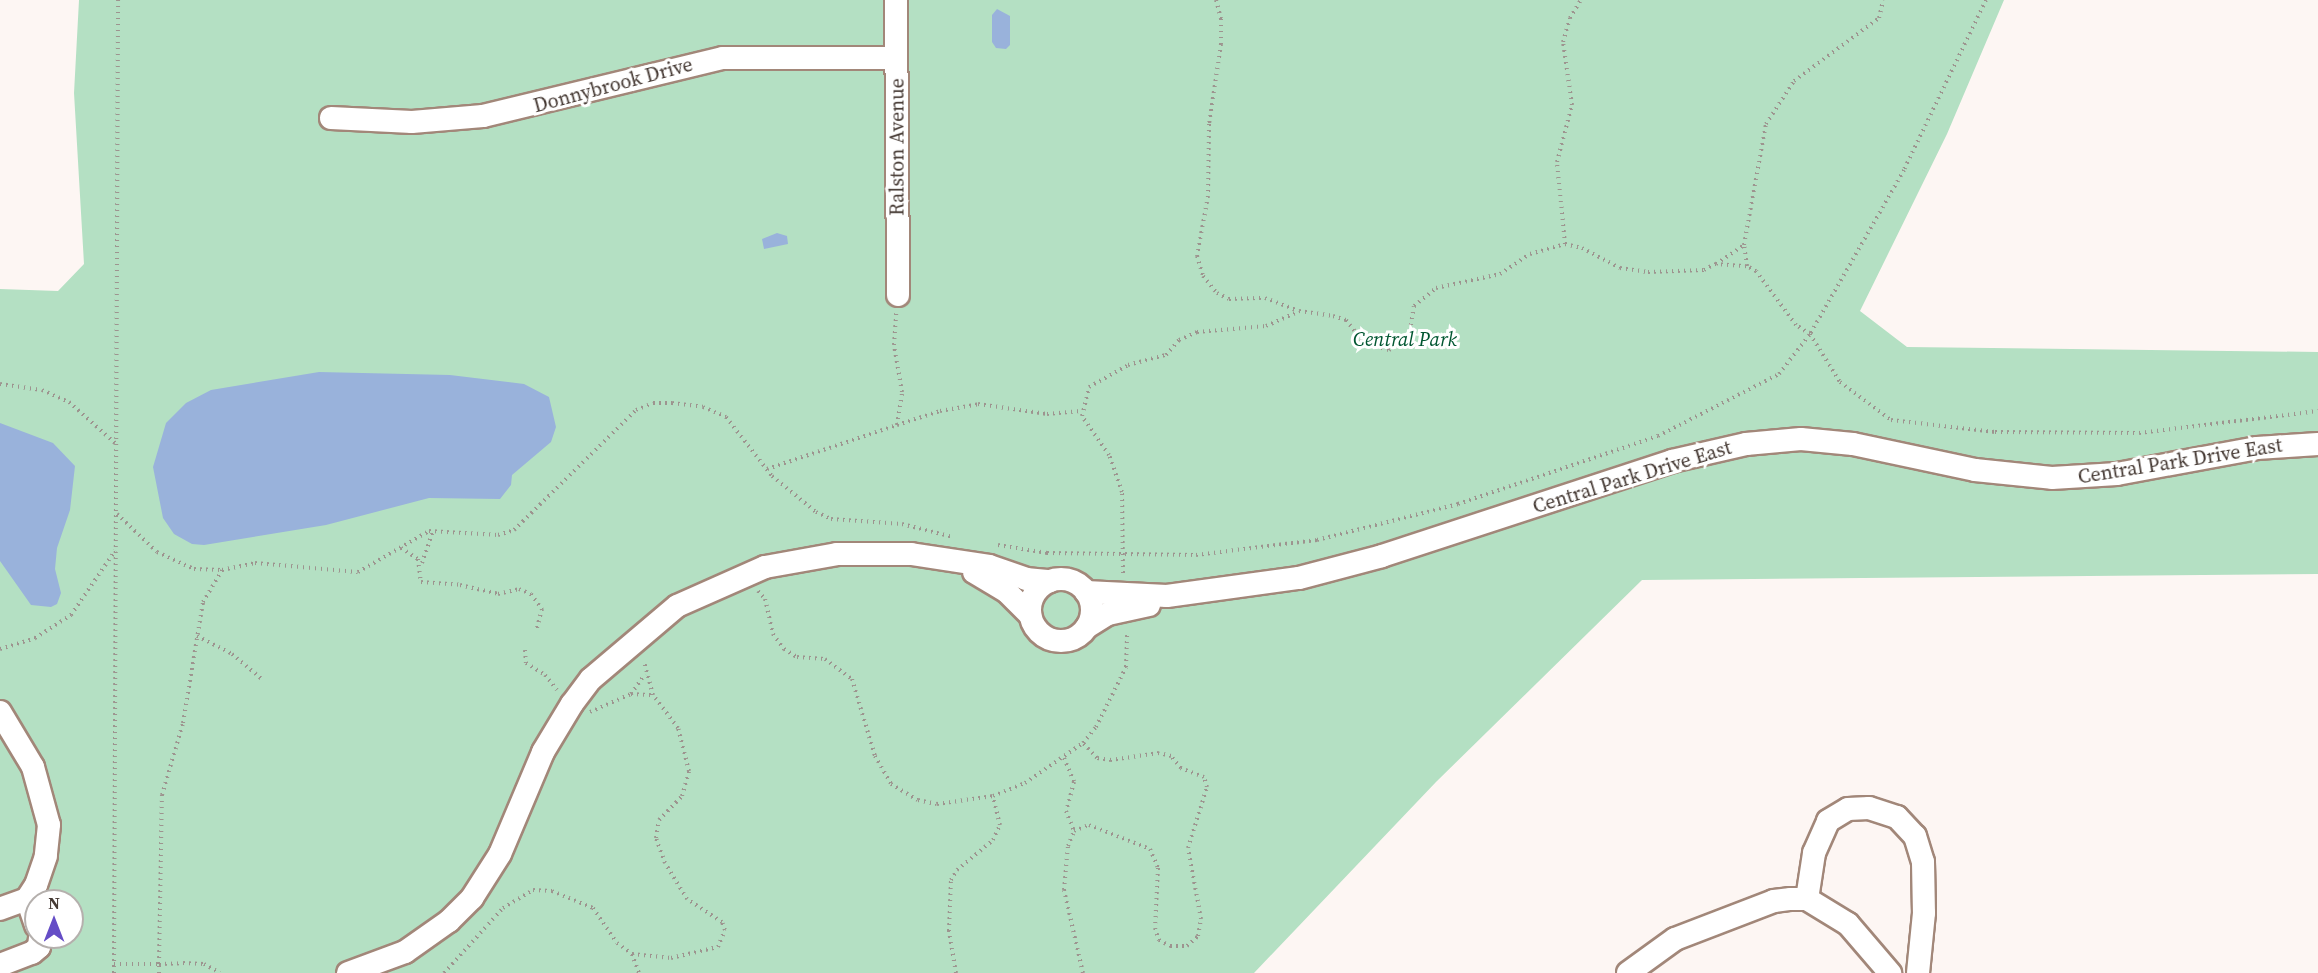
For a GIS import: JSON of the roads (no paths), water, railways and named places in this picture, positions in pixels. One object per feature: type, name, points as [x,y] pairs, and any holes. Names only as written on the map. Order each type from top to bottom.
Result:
[{"type":"street","name":"Ralston Avenue","points":[[896,0],[898,295]]},
{"type":"street","name":"Donnybrook Drive","points":[[332,118],[412,122],[483,116],[723,58],[896,58]]},
{"type":"street","name":"Central Park Drive East","points":[[348,973],[405,952],[442,926],[472,898],[500,854],[539,761],[566,713],[591,679],[664,615],[727,581],[790,561],[837,554],[882,552],[989,566],[1026,579],[1070,580],[1086,592],[1167,596],[1299,578],[1345,567],[1672,461],[1746,444],[1801,439],[1853,444],[1975,470],[2052,478],[2117,474],[2257,448],[2318,444]]},
{"type":"street","name":"Central Park Drive East","points":[[960,563],[1007,592],[1030,615],[1037,629],[1049,639],[1070,639],[1108,614],[1148,605],[1167,596]]},
{"type":"street","points":[[1030,615],[1036,590],[1050,580]]},
{"type":"street","points":[[1086,592],[1092,609],[1087,627]]},
{"type":"street","points":[[0,712],[33,767],[48,825],[46,856],[31,889]]},
{"type":"street","points":[[1807,899],[1814,853],[1828,821],[1848,809],[1869,808],[1897,817],[1915,836],[1923,862],[1924,912],[1918,973]]},
{"type":"street","points":[[1628,973],[1675,939],[1774,901],[1807,899],[1848,924],[1890,973]]},
{"type":"street","points":[[0,909],[24,900]]},
{"type":"street","points":[[0,965],[36,949]]},
{"type":"water","points":[[997,9],[1010,16],[1010,45],[1006,49],[996,48],[992,42],[992,15]]},
{"type":"water","points":[[777,233],[787,236],[788,244],[764,249],[762,239]]},
{"type":"water","points":[[319,372],[450,375],[524,384],[549,397],[556,427],[551,442],[512,475],[511,485],[500,499],[429,498],[326,525],[204,545],[192,544],[174,534],[163,518],[153,467],[166,423],[186,403],[211,390]]},
{"type":"water","points":[[0,423],[53,443],[75,466],[70,510],[57,548],[55,569],[61,593],[57,604],[51,607],[31,605],[0,561]]},
{"type":"park label","name":"Central Park","points":[[1405,339]]}]
